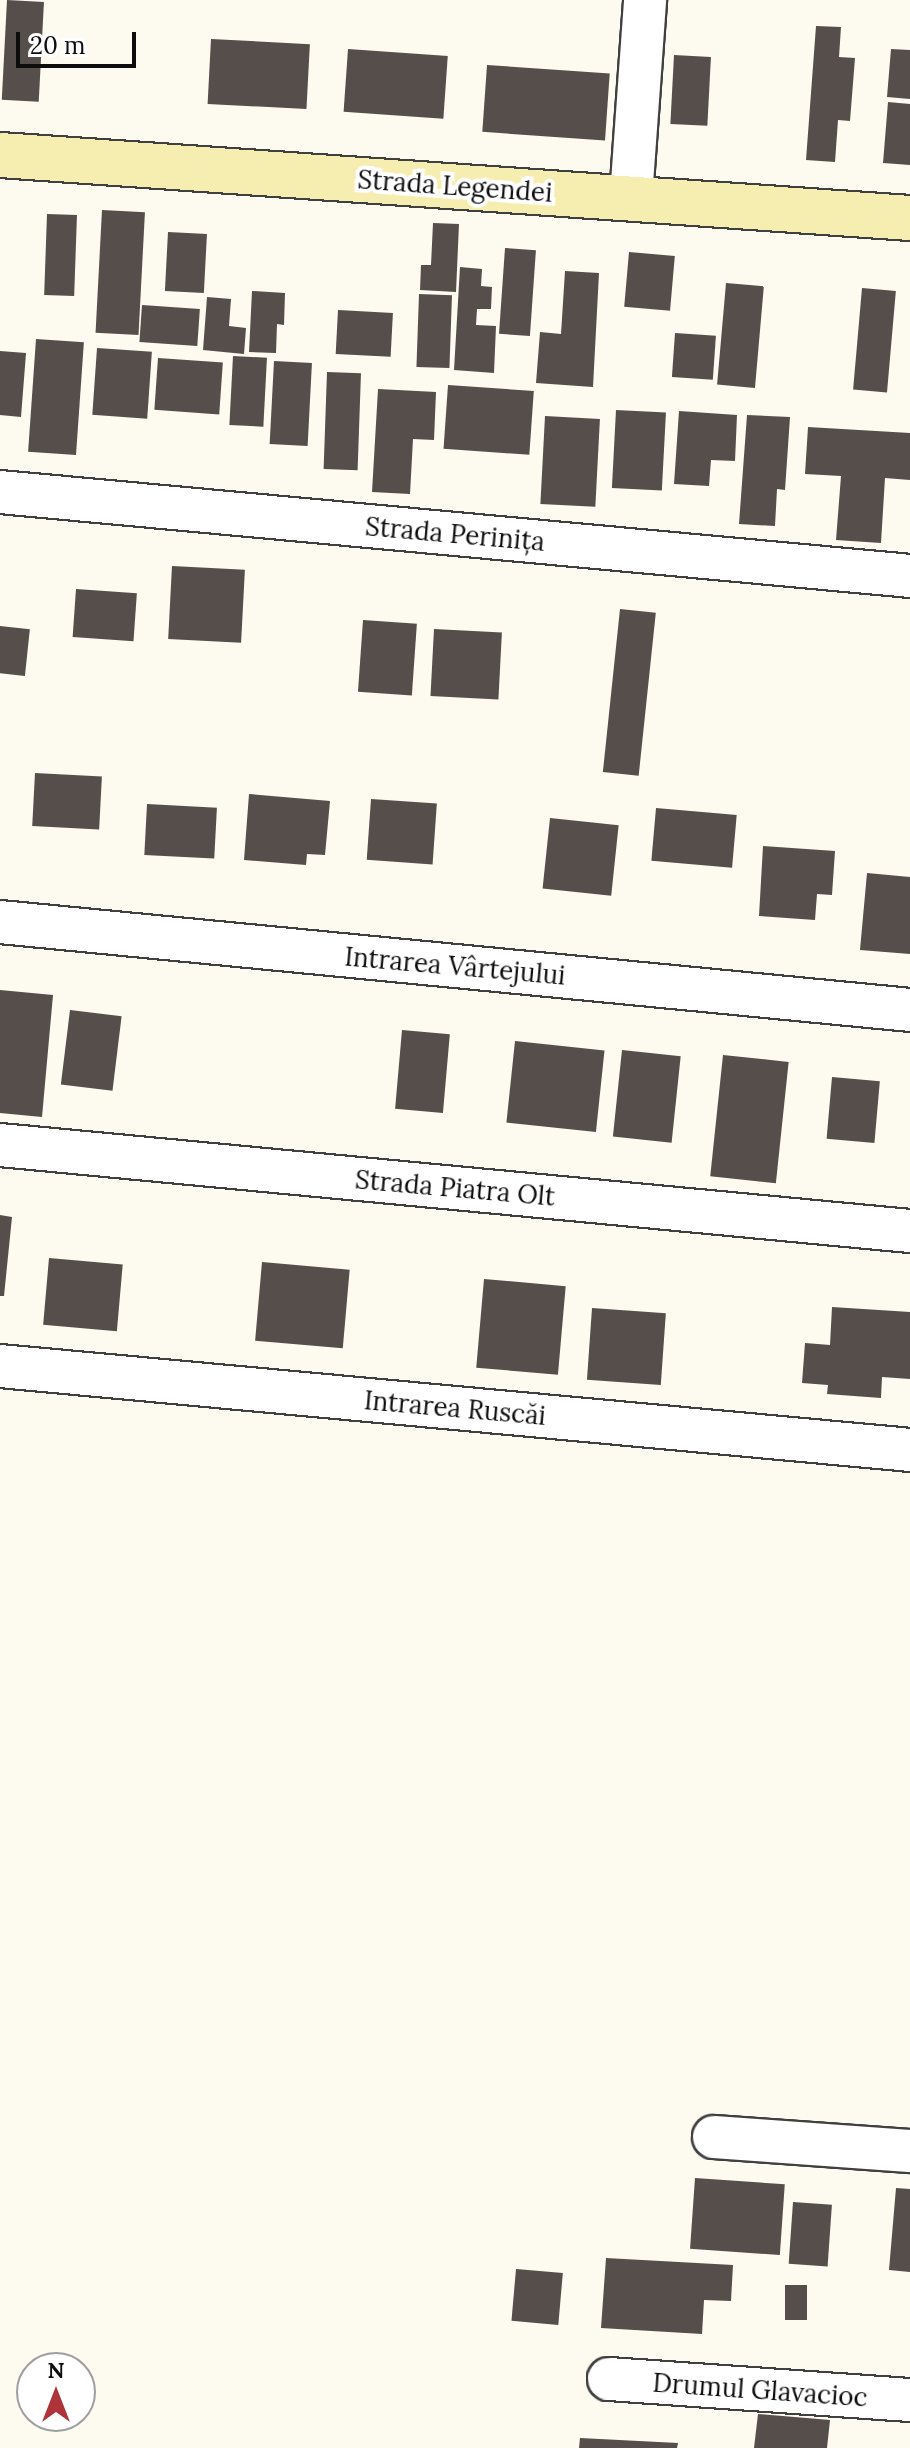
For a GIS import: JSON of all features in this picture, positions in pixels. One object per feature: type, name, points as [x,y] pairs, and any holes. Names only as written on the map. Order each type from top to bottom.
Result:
[{"type":"street","points":[[631,197],[645,0]]},
{"type":"street","name":"Strada Legendei","points":[[0,155],[910,218]]},
{"type":"street","name":"Strada Perinița","points":[[0,492],[910,576]]},
{"type":"street","name":"Intrarea Vârtejului","points":[[0,922],[910,1010]]},
{"type":"street","name":"Strada Piatra Olt","points":[[0,1145],[910,1231]]},
{"type":"street","name":"Intrarea Ruscăi","points":[[0,1366],[910,1450]]},
{"type":"street","points":[[714,2137],[910,2151]]},
{"type":"street","name":"Drumul Glavacioc","points":[[609,2379],[910,2400]]},
{"type":"building","points":[[7,0],[44,2],[39,102],[2,100]]},
{"type":"building","points":[[816,26],[841,27],[839,57],[855,58],[850,121],[838,120],[835,162],[806,160]]},
{"type":"building","points":[[211,39],[310,44],[306,109],[208,104]]},
{"type":"building","points":[[348,49],[448,56],[443,119],[344,112]]},
{"type":"building","points":[[891,49],[910,50],[910,99],[887,97]]},
{"type":"building","points":[[674,55],[711,57],[707,126],[670,124]]},
{"type":"building","points":[[487,65],[610,74],[605,140],[482,132]]},
{"type":"building","points":[[888,102],[910,104],[910,165],[883,163]]},
{"type":"building","points":[[102,210],[145,212],[139,335],[96,333]]},
{"type":"building","points":[[47,214],[77,215],[74,296],[44,295]]},
{"type":"building","points":[[433,223],[459,224],[456,292],[420,290],[421,265],[431,265]]},
{"type":"building","points":[[168,232],[207,234],[204,293],[165,291]]},
{"type":"building","points":[[505,248],[536,250],[530,336],[499,334]]},
{"type":"building","points":[[629,252],[675,256],[670,311],[624,307]]},
{"type":"building","points":[[460,267],[482,269],[481,286],[492,287],[491,309],[477,309],[476,325],[496,326],[494,373],[454,370]]},
{"type":"building","points":[[565,271],[599,273],[593,387],[536,383],[540,332],[561,334]]},
{"type":"building","points":[[726,283],[764,286],[755,388],[717,385]]},
{"type":"building","points":[[862,288],[896,291],[887,393],[853,390]]},
{"type":"building","points":[[252,291],[285,293],[284,325],[277,324],[276,353],[249,352]]},
{"type":"building","points":[[419,294],[452,295],[449,368],[416,367]]},
{"type":"building","points":[[207,297],[231,299],[229,326],[246,328],[244,354],[203,350]]},
{"type":"building","points":[[142,305],[200,309],[197,346],[139,342]]},
{"type":"building","points":[[338,310],[393,313],[391,357],[336,354]]},
{"type":"building","points":[[675,333],[716,336],[713,380],[672,377]]},
{"type":"building","points":[[36,339],[84,342],[76,455],[28,452]]},
{"type":"building","points":[[97,348],[152,352],[147,419],[92,415]]},
{"type":"building","points":[[0,351],[26,353],[21,417],[0,415]]},
{"type":"building","points":[[233,356],[267,358],[263,427],[229,425]]},
{"type":"building","points":[[158,358],[223,363],[219,414],[154,410]]},
{"type":"building","points":[[274,361],[312,363],[308,446],[270,444]]},
{"type":"building","points":[[327,372],[361,373],[358,470],[324,469]]},
{"type":"building","points":[[448,385],[534,391],[529,455],[444,449]]},
{"type":"building","points":[[378,389],[436,392],[434,440],[413,439],[410,494],[372,492]]},
{"type":"building","points":[[616,410],[666,413],[662,491],[612,488]]},
{"type":"building","points":[[679,411],[737,415],[735,461],[711,460],[709,486],[674,484]]},
{"type":"building","points":[[747,415],[790,417],[785,490],[777,489],[775,526],[739,524]]},
{"type":"building","points":[[545,416],[600,419],[595,507],[540,504]]},
{"type":"building","points":[[808,427],[910,433],[910,480],[885,478],[881,543],[836,540],[841,476],[805,474]]},
{"type":"building","points":[[172,566],[245,570],[241,643],[168,639]]},
{"type":"building","points":[[76,589],[137,593],[134,641],[73,637]]},
{"type":"building","points":[[620,609],[656,613],[639,776],[603,772]]},
{"type":"building","points":[[363,620],[417,624],[412,696],[358,692]]},
{"type":"building","points":[[0,626],[30,629],[25,676],[0,673]]},
{"type":"building","points":[[434,629],[502,633],[498,699],[430,696]]},
{"type":"building","points":[[35,773],[102,777],[99,829],[32,826]]},
{"type":"building","points":[[249,794],[330,801],[325,855],[307,854],[306,865],[244,860]]},
{"type":"building","points":[[371,799],[437,804],[433,864],[367,860]]},
{"type":"building","points":[[147,804],[217,808],[214,859],[144,855]]},
{"type":"building","points":[[656,808],[737,815],[732,868],[651,861]]},
{"type":"building","points":[[550,818],[619,825],[611,896],[543,889]]},
{"type":"building","points":[[763,846],[835,851],[832,895],[817,894],[815,920],[759,916]]},
{"type":"building","points":[[867,873],[910,877],[910,954],[860,950]]},
{"type":"building","points":[[0,990],[53,995],[42,1117],[0,1113]]},
{"type":"building","points":[[70,1010],[122,1016],[112,1091],[61,1084]]},
{"type":"building","points":[[402,1030],[450,1034],[443,1113],[395,1109]]},
{"type":"building","points":[[515,1041],[605,1050],[596,1132],[506,1123]]},
{"type":"building","points":[[622,1050],[681,1056],[672,1143],[613,1137]]},
{"type":"building","points":[[723,1055],[789,1062],[776,1183],[710,1176]]},
{"type":"building","points":[[832,1077],[880,1081],[874,1143],[827,1139]]},
{"type":"building","points":[[0,1215],[12,1217],[4,1296],[0,1296]]},
{"type":"building","points":[[49,1258],[123,1264],[117,1331],[43,1325]]},
{"type":"building","points":[[262,1262],[350,1270],[343,1348],[255,1341]]},
{"type":"building","points":[[484,1279],[566,1286],[558,1375],[476,1368]]},
{"type":"building","points":[[832,1307],[910,1312],[910,1379],[882,1377],[881,1398],[827,1394],[828,1385],[802,1383],[805,1343],[830,1345]]},
{"type":"building","points":[[592,1308],[666,1313],[661,1385],[587,1380]]},
{"type":"building","points":[[695,2178],[785,2184],[780,2255],[690,2249]]},
{"type":"building","points":[[896,2188],[910,2189],[910,2272],[889,2270]]},
{"type":"building","points":[[793,2202],[832,2205],[828,2267],[789,2264]]},
{"type":"building","points":[[606,2258],[733,2265],[731,2301],[704,2300],[702,2334],[601,2328]]},
{"type":"building","points":[[516,2269],[563,2273],[558,2325],[511,2321]]},
{"type":"building","points":[[785,2285],[807,2285],[807,2320],[785,2320]]},
{"type":"building","points":[[758,2414],[830,2420],[827,2448],[754,2448]]},
{"type":"building","points":[[580,2438],[678,2443],[677,2448],[579,2448]]}]
